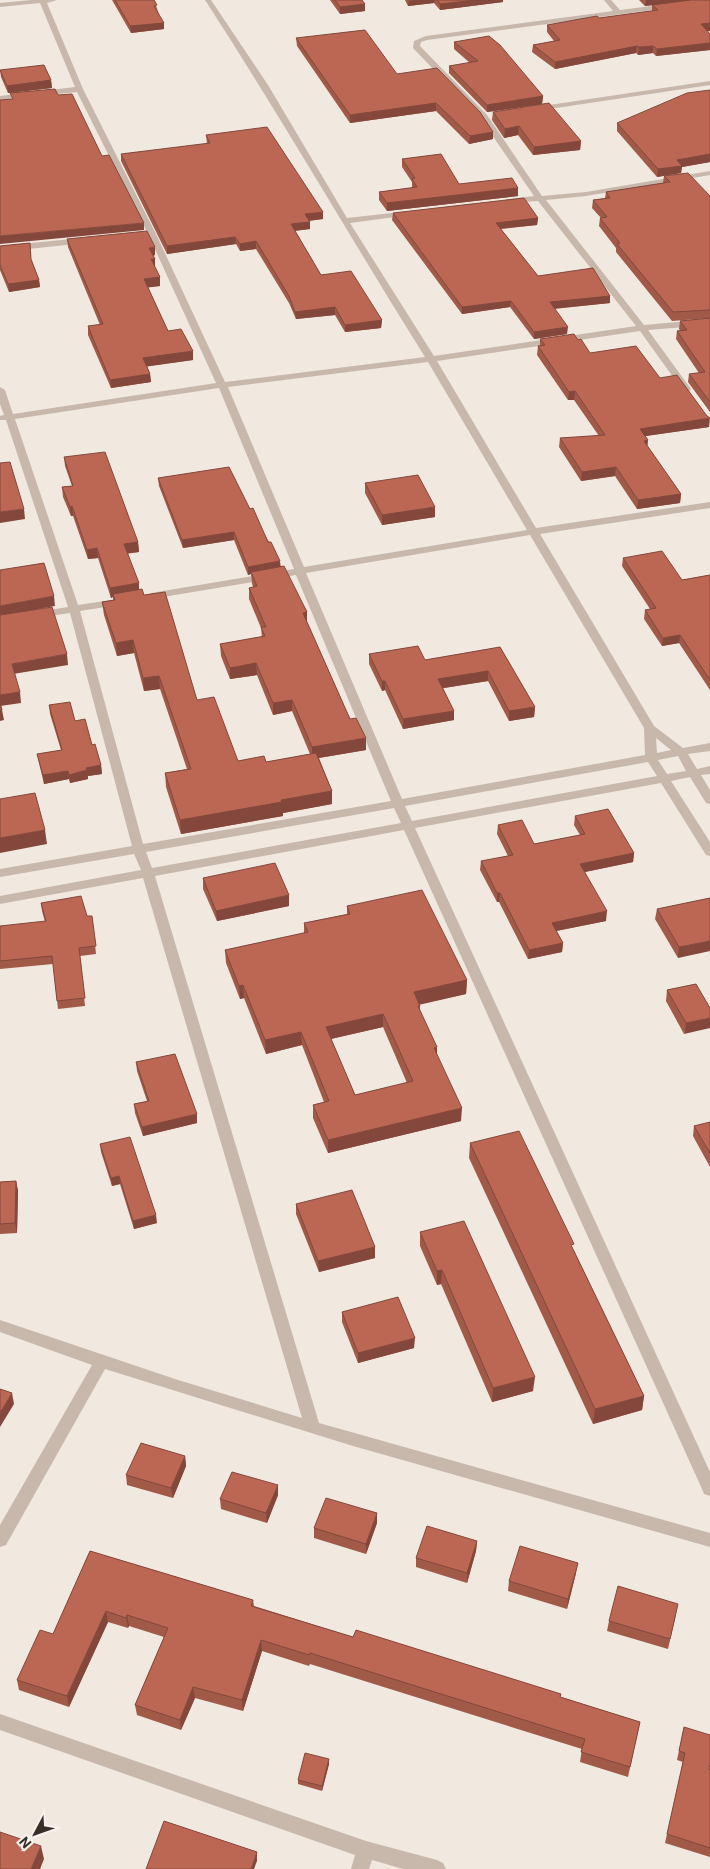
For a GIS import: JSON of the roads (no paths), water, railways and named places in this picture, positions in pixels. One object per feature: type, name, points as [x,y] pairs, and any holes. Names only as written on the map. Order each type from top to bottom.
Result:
[{"type":"street","points":[[0,5],[54,0]]},
{"type":"street","points":[[208,0],[264,85],[345,221],[431,359],[531,532],[650,728],[681,752],[710,800]]},
{"type":"street","points":[[607,0],[618,12]]},
{"type":"street","points":[[43,1],[80,89],[152,234],[222,385],[408,827],[710,1489]]},
{"type":"street","points":[[673,6],[426,38],[418,41],[416,46],[484,117],[539,198],[642,328],[693,398]]},
{"type":"street","points":[[531,110],[710,83]]},
{"type":"street","points":[[0,98],[80,89]]},
{"type":"street","points":[[484,117],[493,115]]},
{"type":"street","points":[[500,202],[586,194],[710,173]]},
{"type":"street","points":[[345,221],[423,212]]},
{"type":"street","points":[[142,235],[152,234]]},
{"type":"street","points":[[0,250],[95,240]]},
{"type":"street","points":[[4,418],[222,385],[431,359],[642,328],[710,322]]},
{"type":"street","points":[[0,390],[4,418],[74,609],[139,850],[148,873],[313,1428]]},
{"type":"street","points":[[28,616],[531,532],[710,505]]},
{"type":"street","points":[[650,728],[651,758],[710,852]]},
{"type":"street","points":[[0,873],[139,850],[710,747]]},
{"type":"street","points":[[0,900],[408,827],[710,770]]},
{"type":"street","points":[[0,1326],[100,1363],[313,1428],[710,1540]]},
{"type":"street","points":[[0,1540],[100,1363]]},
{"type":"street","points":[[0,1722],[366,1850],[437,1869]]},
{"type":"street","points":[[360,1869],[366,1850]]}]
